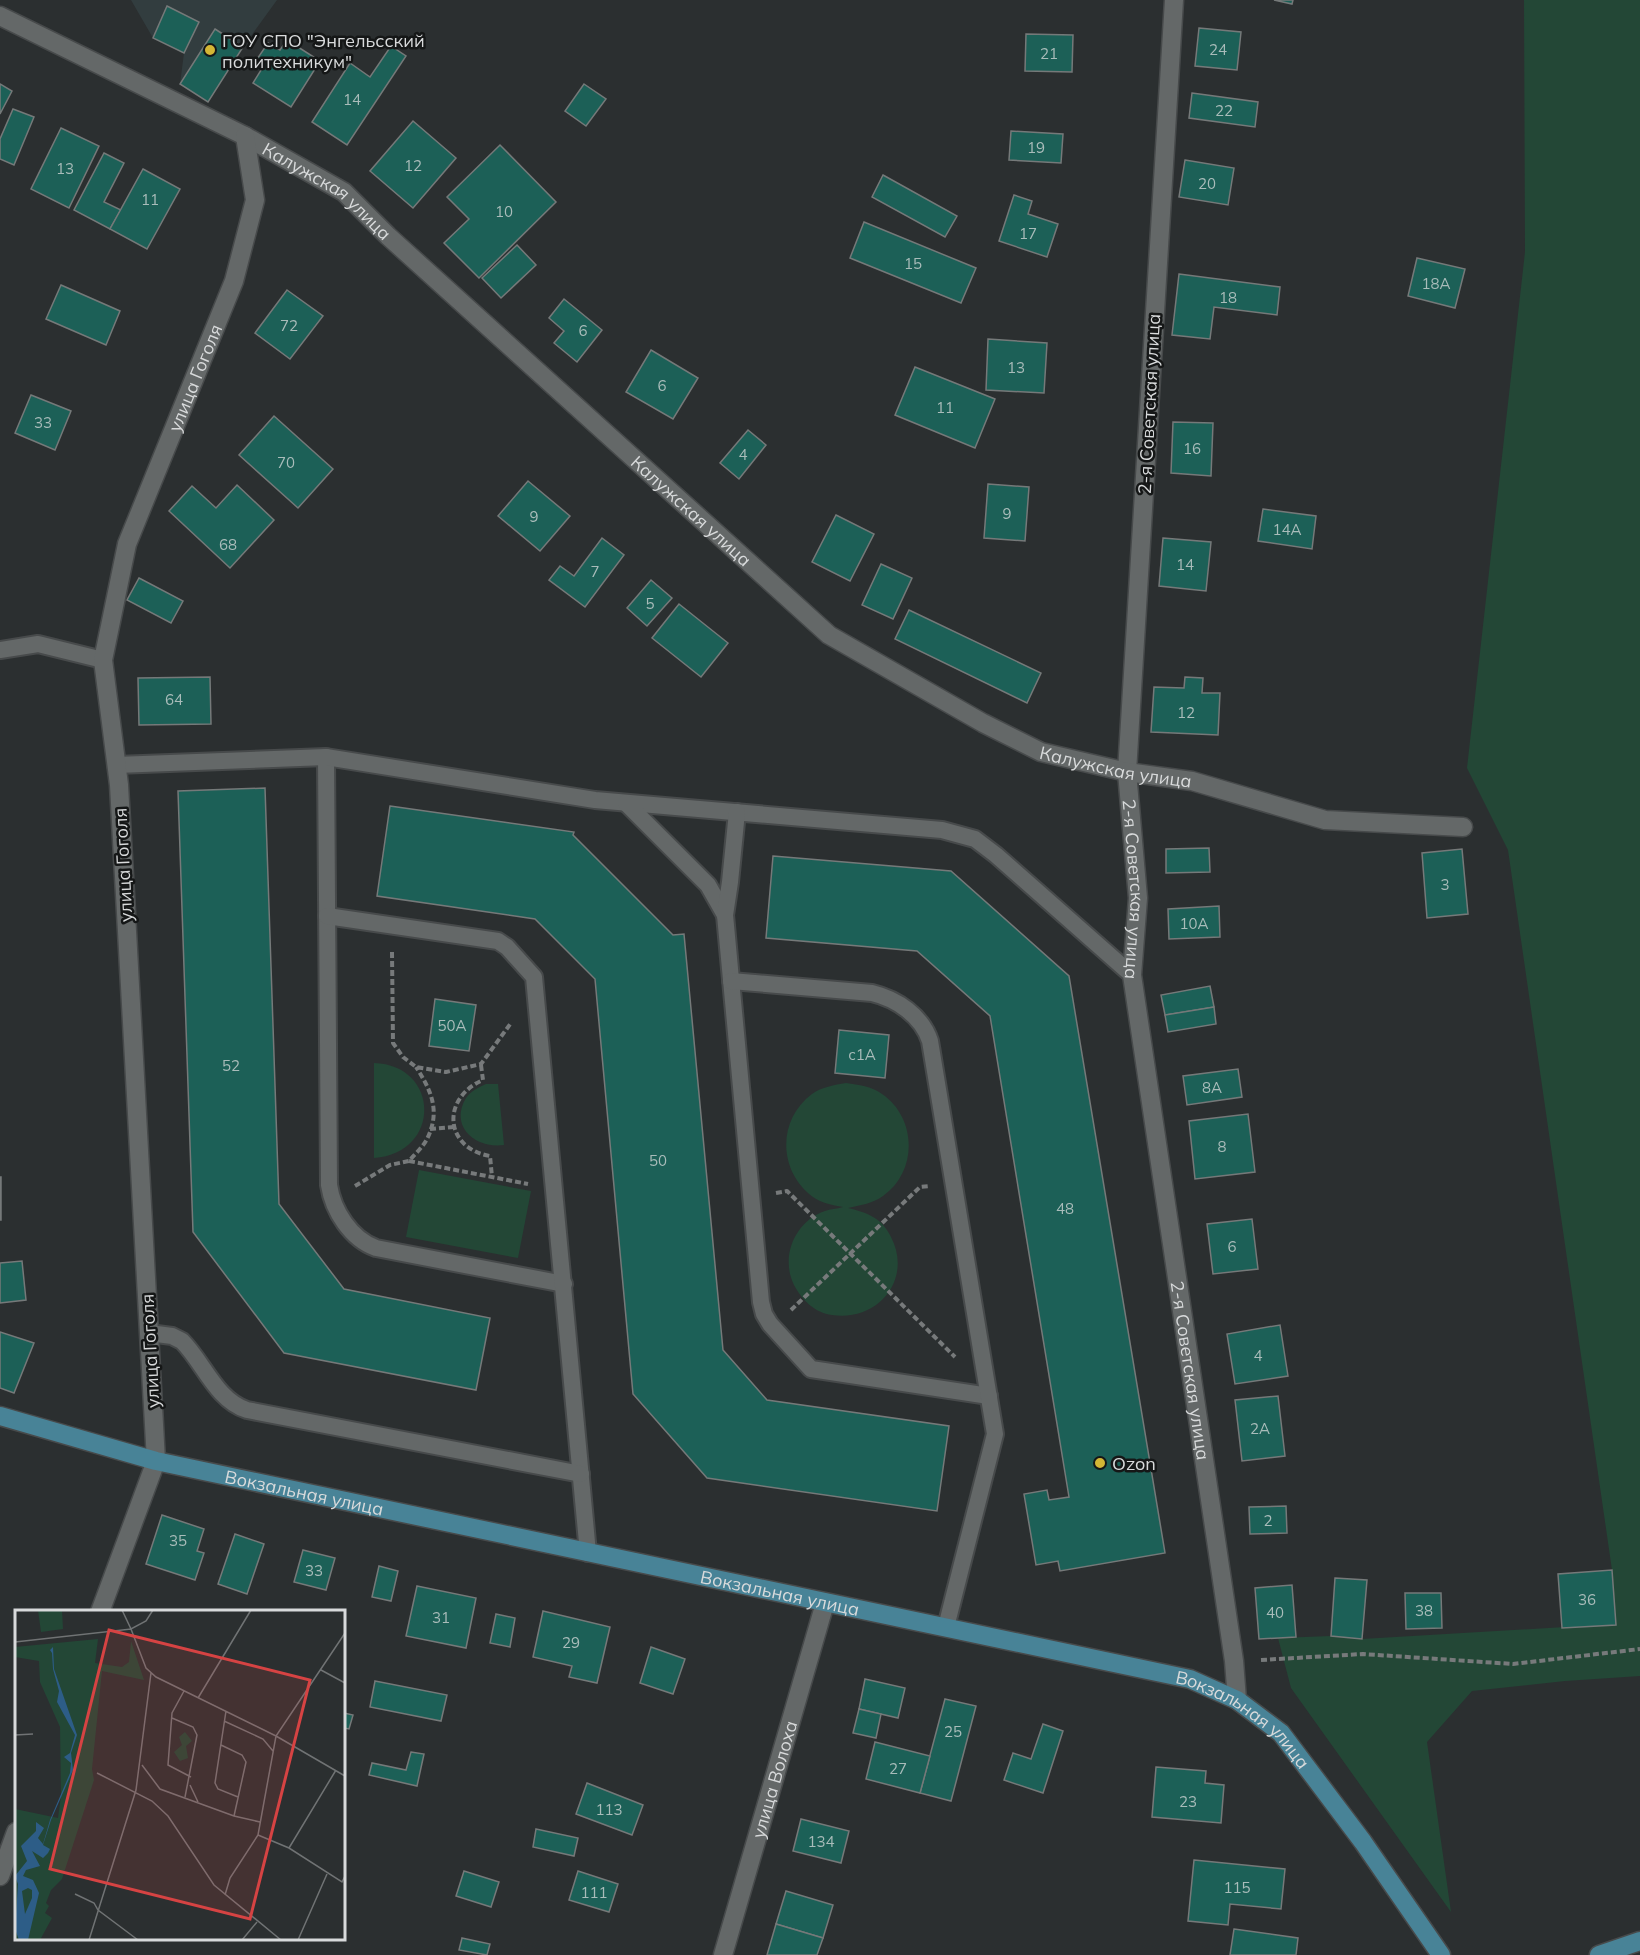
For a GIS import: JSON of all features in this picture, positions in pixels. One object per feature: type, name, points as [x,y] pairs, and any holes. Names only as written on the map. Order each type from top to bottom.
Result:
[{"type":"main road","name":"Вокзальная улица","points":[[0,1416],[156,1461],[1190,1678],[1237,1701],[1281,1733],[1364,1842],[1440,1955]]},
{"type":"main road","points":[[1599,1955],[1640,1941]]},
{"type":"street","name":"2-я Советская улица","points":[[1174,0],[1127,772],[1138,897],[1132,975],[1234,1661],[1237,1701]]},
{"type":"street","name":"Калужская улица","points":[[0,16],[245,136],[344,192],[388,236],[829,635],[983,723],[1041,752],[1127,772],[1192,781],[1325,820],[1463,827]]},
{"type":"street","name":"улица Гоголя","points":[[100,1610],[156,1461],[116,765],[103,660],[127,544],[234,281],[255,200],[245,136]]},
{"type":"street","name":"улица Волоха","points":[[723,1955],[825,1603]]},
{"type":"street","points":[[0,1876],[15,1836]]},
{"type":"lane","points":[[0,650],[38,644],[103,660]]},
{"type":"lane","points":[[116,765],[326,757],[595,800],[942,830],[975,839],[996,855],[1132,975]]},
{"type":"lane","points":[[326,757],[329,1185],[332,1200],[355,1236],[364,1244],[564,1284]]},
{"type":"lane","points":[[626,803],[708,885],[725,915]]},
{"type":"lane","points":[[736,812],[725,915],[761,1302],[764,1314],[811,1369],[989,1396]]},
{"type":"lane","points":[[327,916],[498,941],[507,947],[534,977],[588,1553]]},
{"type":"lane","points":[[732,981],[872,993],[889,997],[927,1030],[995,1434],[946,1627]]},
{"type":"lane","points":[[149,1332],[172,1336],[182,1341],[224,1396],[235,1406],[247,1410],[581,1474]]},
{"type":"path","points":[[392,925],[393,1043],[403,1057],[416,1067],[430,1090],[434,1115],[427,1138],[410,1161]]},
{"type":"path","points":[[416,1067],[446,1072],[481,1064],[511,1026],[511,1015]]},
{"type":"path","points":[[481,1064],[483,1080],[473,1084],[458,1099],[454,1127],[467,1148],[478,1154],[490,1156],[492,1177]]},
{"type":"path","points":[[430,1129],[454,1127]]},
{"type":"path","points":[[332,1200],[390,1165],[410,1161],[555,1189]]},
{"type":"path","points":[[773,1327],[920,1187],[953,1181]]},
{"type":"path","points":[[751,1195],[787,1191],[956,1357]]},
{"type":"path","points":[[1234,1661],[1363,1653],[1513,1664],[1640,1649]]},
{"type":"shaded area","name":"ГОУ СПО \"Энгельсский политехникум\"","points":[[131,0],[277,0],[243,47],[208,102],[180,84],[184,53],[153,38]]},
{"type":"green space","points":[[1524,0],[1640,0],[1640,1676],[1472,1691],[1427,1742],[1451,1912],[1291,1688],[1278,1638],[1331,1636],[1362,1639],[1615,1624],[1612,1570],[1508,850],[1467,768],[1525,252]]},
{"type":"green space","points":[[374,1063],[396,1067],[411,1078],[421,1093],[424,1109],[421,1126],[412,1141],[396,1153],[374,1158]]},
{"type":"green space","points":[[846,1083],[874,1089],[894,1104],[907,1130],[909,1145],[903,1173],[894,1185],[875,1201],[848,1208],[864,1212],[876,1219],[888,1231],[897,1253],[898,1268],[894,1282],[877,1304],[864,1312],[832,1315],[815,1309],[797,1291],[790,1274],[790,1252],[798,1231],[814,1216],[843,1207],[820,1201],[801,1186],[793,1174],[786,1146],[792,1117],[801,1105],[812,1094],[820,1090]]},
{"type":"green space","points":[[486,1084],[498,1084],[504,1145],[483,1143],[468,1134],[463,1126],[462,1108],[466,1098]]},
{"type":"green space","points":[[419,1170],[531,1191],[518,1258],[406,1237]]},
{"type":"building","points":[[1274,0],[1293,0],[1292,4]]},
{"type":"building","points":[[167,6],[199,22],[184,53],[153,38]]},
{"type":"building","points":[[1199,28],[1241,32],[1237,70],[1195,66]]},
{"type":"building","points":[[215,29],[243,47],[208,102],[180,84]]},
{"type":"building","points":[[1026,34],[1073,35],[1072,72],[1025,71]]},
{"type":"building","points":[[287,40],[320,61],[291,107],[253,83],[263,67],[255,62],[268,43],[280,50]]},
{"type":"building","points":[[391,46],[406,56],[347,145],[312,122],[350,63],[370,77]]},
{"type":"building","points":[[0,84],[12,91],[0,114]]},
{"type":"building","points":[[584,84],[606,99],[586,126],[565,111]]},
{"type":"building","points":[[1192,93],[1258,102],[1255,127],[1189,118]]},
{"type":"building","points":[[13,109],[34,117],[14,165],[0,159],[0,139]]},
{"type":"building","points":[[413,121],[456,158],[413,208],[370,171]]},
{"type":"building","points":[[61,128],[99,146],[69,208],[31,189]]},
{"type":"building","points":[[1011,131],[1063,134],[1061,163],[1009,160]]},
{"type":"building","points":[[500,145],[556,202],[479,278],[444,243],[469,219],[447,197]]},
{"type":"building","points":[[104,153],[124,163],[104,202],[121,210],[110,229],[74,210]]},
{"type":"building","points":[[1185,160],[1234,168],[1228,205],[1179,197]]},
{"type":"building","points":[[143,169],[180,189],[147,249],[110,229]]},
{"type":"building","points":[[883,175],[957,216],[945,237],[872,197]]},
{"type":"building","points":[[1014,195],[1032,201],[1028,214],[1058,224],[1047,257],[999,241]]},
{"type":"building","points":[[864,222],[976,268],[961,303],[850,258]]},
{"type":"building","points":[[517,245],[536,265],[501,298],[482,278]]},
{"type":"building","points":[[1417,258],[1465,269],[1455,308],[1408,296]]},
{"type":"building","points":[[1179,274],[1280,287],[1277,315],[1214,307],[1210,339],[1172,335]]},
{"type":"building","points":[[61,285],[120,311],[106,345],[46,319]]},
{"type":"building","points":[[287,290],[323,316],[290,359],[255,333]]},
{"type":"building","points":[[564,299],[602,330],[577,362],[554,343],[564,331],[549,318]]},
{"type":"building","points":[[988,339],[1047,343],[1044,393],[986,390]]},
{"type":"building","points":[[651,350],[698,378],[673,419],[626,392]]},
{"type":"building","points":[[915,367],[995,399],[975,448],[895,415]]},
{"type":"building","points":[[31,395],[71,411],[55,450],[15,433]]},
{"type":"building","points":[[274,416],[333,469],[298,508],[239,455]]},
{"type":"building","points":[[1173,422],[1213,423],[1211,476],[1171,473]]},
{"type":"building","points":[[748,430],[766,445],[739,479],[720,463]]},
{"type":"building","points":[[528,481],[570,516],[540,551],[498,516]]},
{"type":"building","points":[[988,484],[1029,487],[1025,541],[984,538]]},
{"type":"building","points":[[237,485],[274,520],[230,568],[169,511],[192,486],[216,508]]},
{"type":"building","points":[[1263,509],[1316,516],[1312,549],[1258,541]]},
{"type":"building","points":[[836,515],[874,534],[850,581],[812,562]]},
{"type":"building","points":[[602,538],[624,555],[585,607],[549,580],[560,566],[574,576]]},
{"type":"building","points":[[1163,538],[1211,542],[1206,591],[1159,586]]},
{"type":"building","points":[[881,564],[912,578],[893,619],[862,605]]},
{"type":"building","points":[[139,578],[183,601],[171,623],[127,600]]},
{"type":"building","points":[[651,580],[672,598],[647,626],[627,608]]},
{"type":"building","points":[[679,604],[728,643],[701,677],[652,638]]},
{"type":"building","points":[[909,610],[1041,673],[1027,703],[895,639]]},
{"type":"building","points":[[210,677],[211,724],[139,725],[138,678]]},
{"type":"building","points":[[1185,677],[1203,678],[1202,693],[1220,693],[1218,735],[1151,732],[1154,687],[1184,688]]},
{"type":"building","points":[[265,788],[279,1204],[344,1289],[490,1318],[476,1390],[284,1353],[193,1232],[178,791]]},
{"type":"building","points":[[390,806],[574,832],[573,835],[673,935],[684,934],[723,1350],[767,1400],[949,1426],[937,1511],[707,1478],[633,1394],[595,979],[535,919],[377,896]]},
{"type":"building","points":[[1209,848],[1210,872],[1166,873],[1166,849]]},
{"type":"building","points":[[1462,849],[1468,914],[1427,918],[1422,853]]},
{"type":"building","points":[[773,856],[951,871],[1069,976],[1165,1553],[1060,1571],[1058,1561],[1036,1565],[1024,1494],[1047,1490],[1049,1500],[1069,1497],[990,1016],[917,951],[766,938]]},
{"type":"building","points":[[1219,906],[1220,937],[1169,939],[1168,909]]},
{"type":"building","points":[[1210,986],[1214,1007],[1165,1015],[1161,995]]},
{"type":"building","points":[[435,999],[476,1005],[469,1051],[429,1046]]},
{"type":"building","points":[[1214,1007],[1216,1024],[1168,1032],[1165,1015]]},
{"type":"building","points":[[839,1030],[889,1035],[885,1078],[835,1073]]},
{"type":"building","points":[[1238,1069],[1242,1097],[1187,1105],[1183,1076]]},
{"type":"building","points":[[1248,1114],[1255,1172],[1195,1179],[1189,1121]]},
{"type":"building","points":[[1,1177],[1,1220],[0,1220]]},
{"type":"building","points":[[1252,1219],[1258,1269],[1213,1274],[1207,1224]]},
{"type":"building","points":[[22,1261],[26,1300],[0,1303],[0,1263]]},
{"type":"building","points":[[1280,1325],[1288,1376],[1235,1384],[1227,1334]]},
{"type":"building","points":[[0,1332],[34,1343],[14,1393],[0,1388]]},
{"type":"building","points":[[1278,1396],[1285,1456],[1242,1461],[1235,1400]]},
{"type":"building","points":[[1286,1506],[1287,1533],[1250,1534],[1249,1507]]},
{"type":"building","points":[[162,1515],[204,1529],[197,1551],[204,1553],[195,1580],[146,1564]]},
{"type":"building","points":[[235,1534],[264,1544],[247,1594],[218,1584]]},
{"type":"building","points":[[303,1550],[335,1558],[326,1590],[294,1582]]},
{"type":"building","points":[[379,1566],[398,1571],[391,1601],[372,1597]]},
{"type":"building","points":[[1612,1570],[1616,1625],[1562,1628],[1558,1574]]},
{"type":"building","points":[[1335,1578],[1367,1580],[1362,1639],[1331,1636]]},
{"type":"building","points":[[1292,1585],[1296,1637],[1259,1639],[1255,1588]]},
{"type":"building","points":[[417,1586],[476,1598],[466,1648],[406,1636]]},
{"type":"building","points":[[1405,1593],[1441,1593],[1442,1628],[1406,1629]]},
{"type":"building","points":[[543,1611],[610,1627],[597,1683],[569,1677],[572,1666],[533,1657]]},
{"type":"building","points":[[496,1614],[515,1618],[510,1647],[490,1643]]},
{"type":"building","points":[[651,1647],[685,1659],[673,1694],[640,1683]]},
{"type":"building","points":[[865,1679],[905,1688],[898,1718],[859,1709]]},
{"type":"building","points":[[375,1681],[447,1695],[441,1721],[370,1707]]},
{"type":"building","points":[[945,1699],[976,1706],[951,1801],[920,1793]]},
{"type":"building","points":[[859,1709],[881,1714],[876,1738],[853,1733]]},
{"type":"building","points":[[345,1713],[353,1715],[349,1729],[345,1728]]},
{"type":"building","points":[[1043,1724],[1063,1731],[1043,1793],[1004,1780],[1013,1753],[1031,1759]]},
{"type":"building","points":[[875,1742],[930,1756],[920,1793],[866,1779]]},
{"type":"building","points":[[411,1752],[424,1754],[417,1786],[369,1775],[372,1763],[406,1770]]},
{"type":"building","points":[[1156,1767],[1206,1771],[1205,1783],[1224,1785],[1221,1823],[1152,1817]]},
{"type":"building","points":[[587,1783],[643,1805],[632,1835],[576,1814]]},
{"type":"building","points":[[801,1819],[849,1831],[841,1863],[793,1851]]},
{"type":"building","points":[[536,1829],[578,1838],[574,1856],[533,1847]]},
{"type":"building","points":[[1194,1860],[1285,1869],[1281,1909],[1230,1904],[1228,1925],[1188,1921]]},
{"type":"building","points":[[464,1871],[499,1882],[491,1907],[456,1896]]},
{"type":"building","points":[[578,1871],[618,1884],[609,1912],[569,1900]]},
{"type":"building","points":[[786,1891],[833,1905],[823,1938],[776,1924]]},
{"type":"building","points":[[776,1924],[823,1938],[817,1955],[767,1955]]},
{"type":"building","points":[[1234,1929],[1298,1938],[1296,1955],[1230,1955]]},
{"type":"building","points":[[462,1938],[490,1944],[487,1955],[459,1950]]},
{"type":"place","name":"ГОУ СПО \"Энгельсский политехникум\"","points":[[210,50]]},
{"type":"place","name":"Ozon","points":[[1100,1463]]}]
